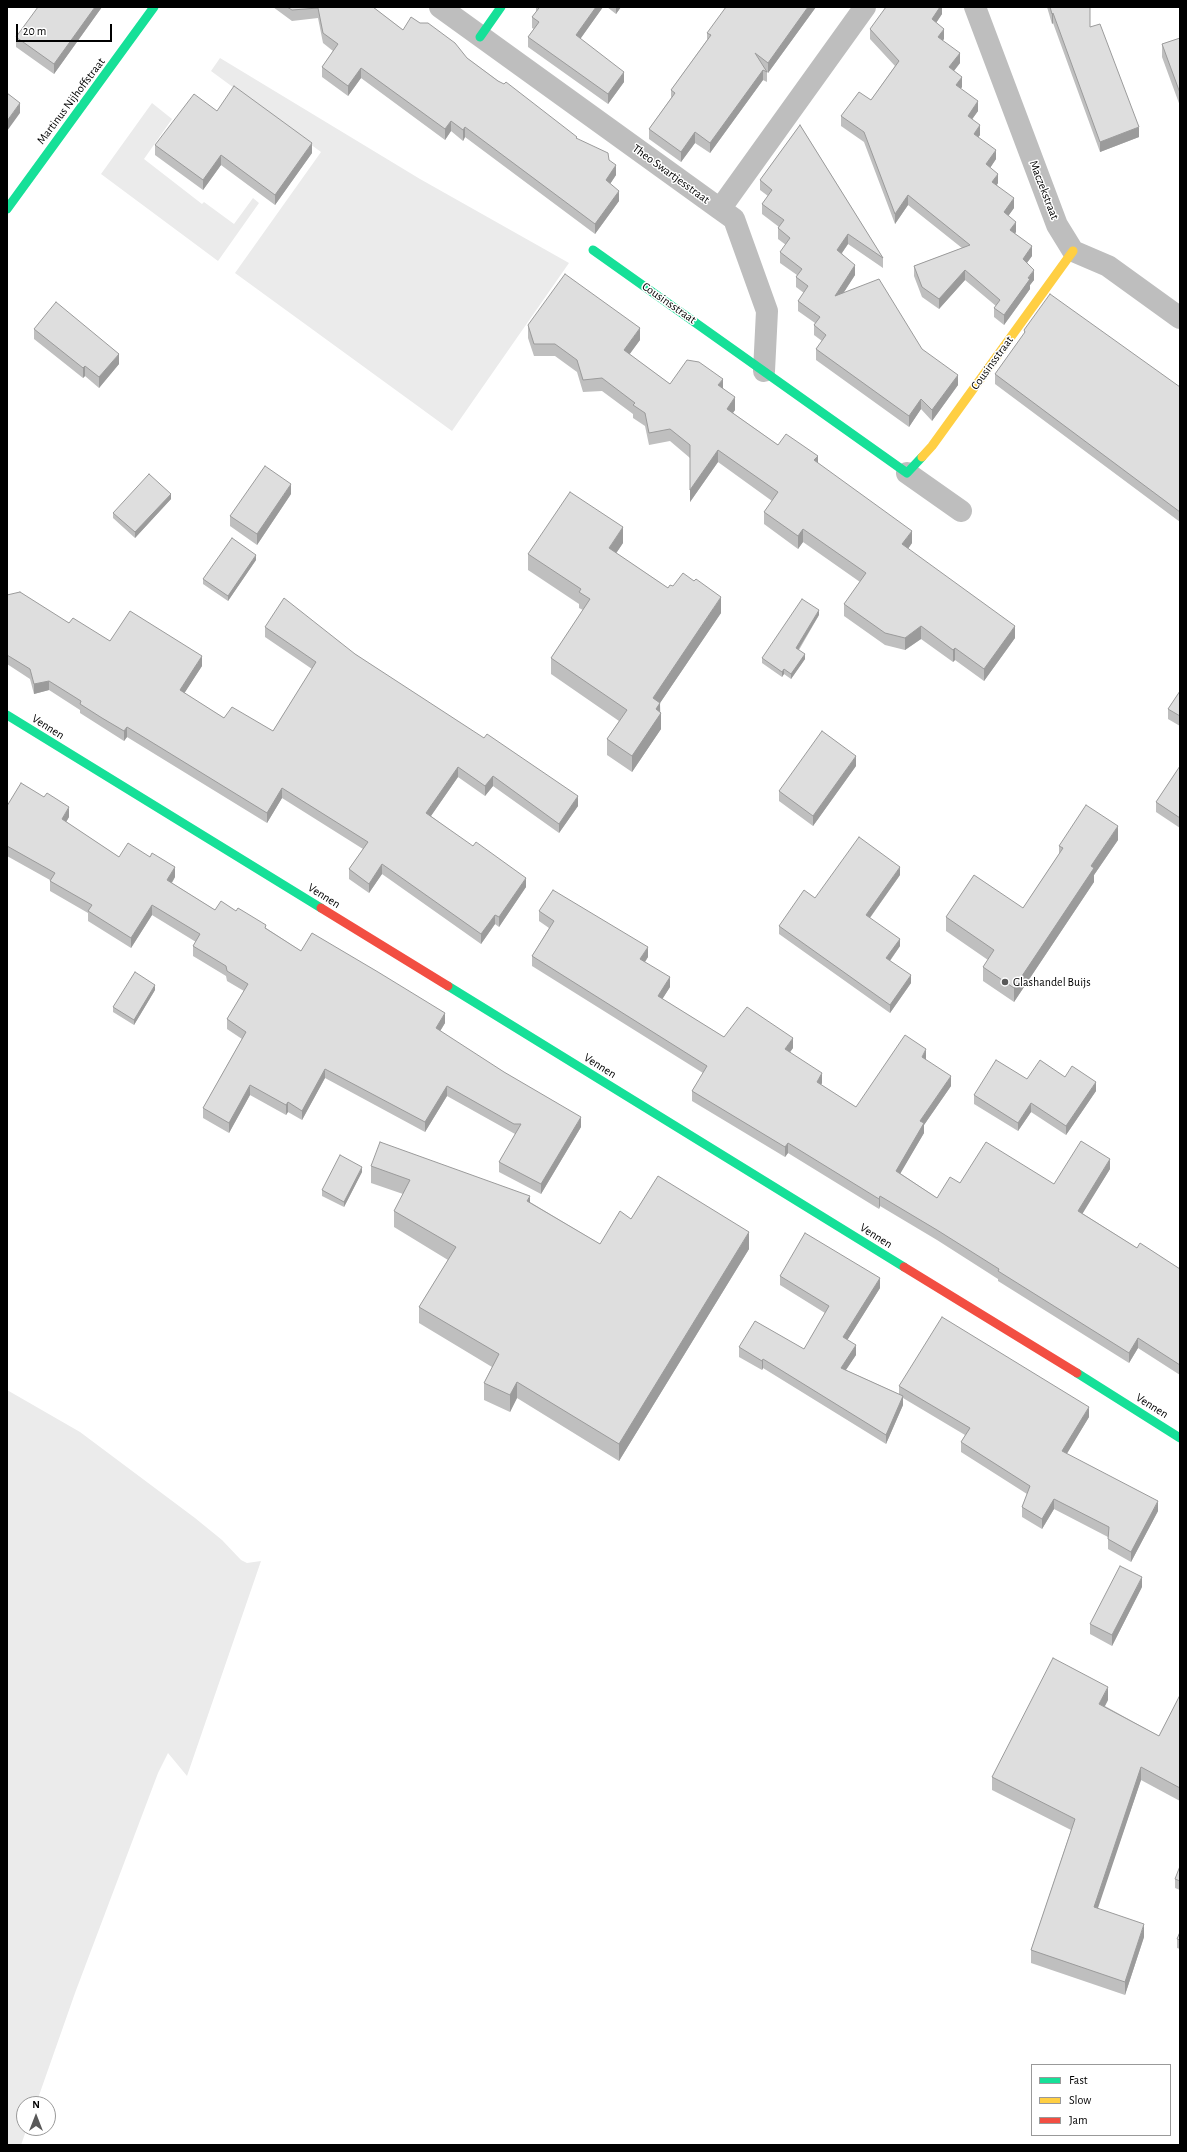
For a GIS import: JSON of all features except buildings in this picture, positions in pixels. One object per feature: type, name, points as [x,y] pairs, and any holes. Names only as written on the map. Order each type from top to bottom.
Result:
[{"type":"street","name":"Martinus Nijhoffstraat","points":[[7,209],[154,7]]},
{"type":"street","name":"Theo Swartjesstraat","points":[[440,7],[720,209],[865,7]]},
{"type":"street","points":[[480,37],[501,7]]},
{"type":"street","name":"Maczekstraat","points":[[975,7],[1057,225],[1073,251]]},
{"type":"street","points":[[720,209],[734,219],[767,311],[764,371]]},
{"type":"street","name":"Cousinsstraat","points":[[594,250],[961,511]]},
{"type":"street","points":[[1073,251],[1108,266],[1180,318]]},
{"type":"street","name":"Cousinsstraat","points":[[907,473],[932,446],[1073,251]]},
{"type":"street","name":"Vennen","points":[[7,715],[1180,1438]]},
{"type":"shaded area","points":[[220,58],[420,179],[569,263],[452,431],[235,273],[321,152],[211,71]]},
{"type":"shaded area","points":[[152,103],[172,119],[144,159],[202,204],[204,202],[234,224],[253,198],[259,203],[218,261],[101,174]]},
{"type":"shaded area","points":[[7,1390],[80,1432],[195,1518],[222,1540],[241,1560],[247,1563],[261,1561],[187,1776],[168,1753],[158,1773],[75,1993],[39,2096],[16,2096],[16,2136],[24,2136],[21,2145],[7,2145]]},
{"type":"traffic: fast","points":[[7,209],[154,7]]},
{"type":"traffic: fast","points":[[480,37],[501,7]]},
{"type":"traffic: fast","points":[[593,250],[907,473],[922,457]]},
{"type":"traffic: fast","points":[[7,715],[321,908]]},
{"type":"traffic: fast","points":[[448,986],[904,1267]]},
{"type":"traffic: fast","points":[[1077,1373],[1180,1438]]},
{"type":"traffic: slow","points":[[922,457],[932,446],[1073,251]]},
{"type":"traffic: jam","points":[[321,908],[448,986]]},
{"type":"traffic: jam","points":[[904,1267],[1077,1373]]},
{"type":"place","name":"Glashandel Buijs","points":[[1005,982]]}]
